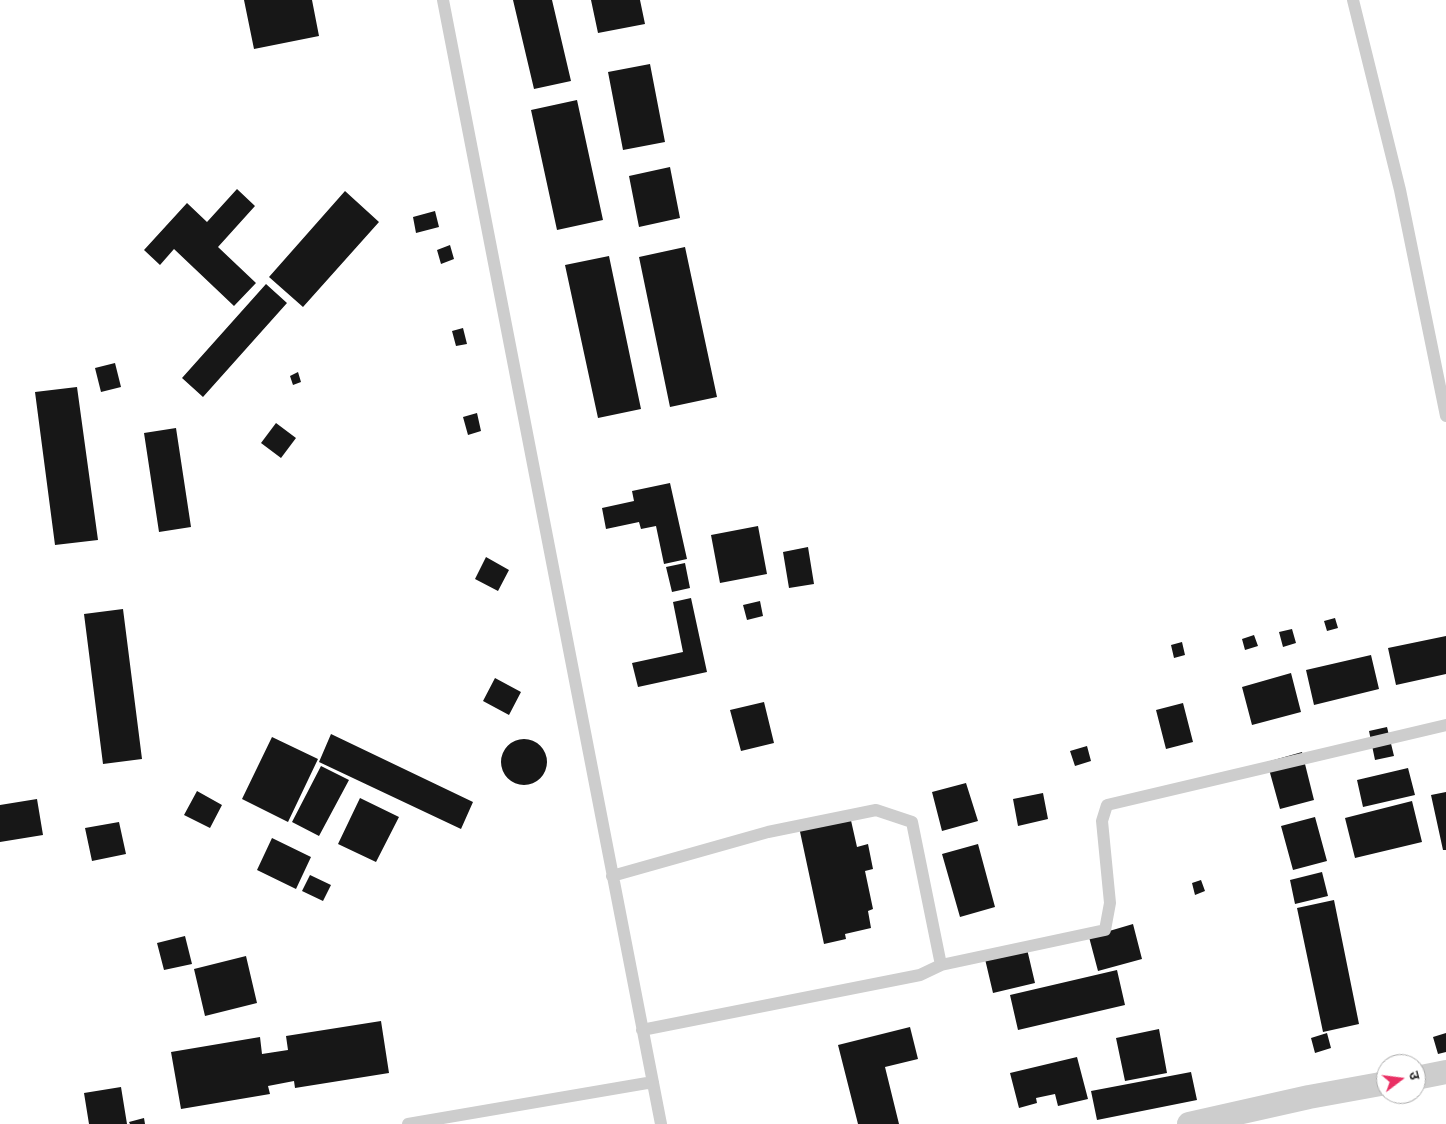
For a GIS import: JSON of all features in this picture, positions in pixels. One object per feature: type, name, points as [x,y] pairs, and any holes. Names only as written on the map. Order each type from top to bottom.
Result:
[{"type":"street","points":[[1426,1076],[1446,1072]]},
{"type":"street","points":[[1189,1124],[1309,1097],[1376,1085]]},
{"type":"lane","points":[[443,0],[661,1124]]},
{"type":"lane","points":[[1353,0],[1400,190],[1446,416]]},
{"type":"lane","points":[[642,1030],[920,975],[941,965],[1105,930],[1110,903],[1102,822],[1107,806],[1446,725]]},
{"type":"lane","points":[[612,876],[768,832],[876,810],[912,822],[941,965]]},
{"type":"lane","points":[[408,1124],[652,1082]]},
{"type":"building","points":[[244,0],[312,0],[319,36],[254,49]]},
{"type":"building","points":[[513,0],[552,0],[571,81],[534,89]]},
{"type":"building","points":[[591,0],[640,0],[645,24],[598,33]]},
{"type":"building","points":[[650,64],[665,142],[623,150],[608,72]]},
{"type":"building","points":[[577,100],[603,220],[557,230],[531,110]]},
{"type":"building","points":[[670,167],[680,218],[639,227],[629,176]]},
{"type":"building","points":[[237,189],[255,206],[218,247],[256,283],[234,306],[174,249],[160,265],[144,250],[187,203],[207,222]]},
{"type":"building","points":[[345,191],[379,222],[303,307],[269,277]]},
{"type":"building","points":[[435,211],[439,227],[416,233],[413,217]]},
{"type":"building","points":[[450,245],[454,259],[441,264],[437,250]]},
{"type":"building","points":[[685,247],[717,397],[670,407],[639,257]]},
{"type":"building","points":[[609,256],[641,409],[598,418],[565,265]]},
{"type":"building","points":[[266,284],[287,303],[203,397],[182,378]]},
{"type":"building","points":[[463,328],[467,344],[456,346],[452,331]]},
{"type":"building","points":[[115,363],[121,387],[101,392],[95,368]]},
{"type":"building","points":[[298,372],[301,382],[293,385],[290,376]]},
{"type":"building","points":[[77,387],[98,540],[55,545],[35,392]]},
{"type":"building","points":[[477,413],[481,431],[468,435],[463,417]]},
{"type":"building","points":[[276,423],[296,438],[281,458],[261,443]]},
{"type":"building","points":[[176,428],[191,527],[159,532],[144,433]]},
{"type":"building","points":[[670,483],[687,559],[664,564],[656,526],[641,529],[639,522],[606,529],[602,508],[634,501],[632,491]]},
{"type":"building","points":[[758,526],[767,574],[720,583],[711,535]]},
{"type":"building","points":[[808,547],[814,584],[789,588],[783,552]]},
{"type":"building","points":[[486,557],[509,570],[498,591],[475,579]]},
{"type":"building","points":[[685,563],[690,588],[672,592],[666,567]]},
{"type":"building","points":[[691,598],[707,672],[638,687],[632,663],[683,652],[673,602]]},
{"type":"building","points":[[760,601],[763,616],[747,620],[743,605]]},
{"type":"building","points":[[123,609],[142,759],[103,764],[84,614]]},
{"type":"building","points":[[1335,618],[1338,628],[1327,631],[1324,621]]},
{"type":"building","points":[[1292,629],[1296,643],[1283,647],[1279,632]]},
{"type":"building","points":[[1254,635],[1258,646],[1245,650],[1242,639]]},
{"type":"building","points":[[1446,636],[1446,674],[1396,685],[1388,648]]},
{"type":"building","points":[[1182,642],[1185,655],[1174,658],[1171,645]]},
{"type":"building","points":[[1371,655],[1379,689],[1314,705],[1306,670]]},
{"type":"building","points":[[1291,673],[1301,712],[1252,725],[1242,687]]},
{"type":"building","points":[[495,678],[521,692],[509,715],[483,701]]},
{"type":"building","points":[[764,702],[774,743],[741,751],[730,710]]},
{"type":"building","points":[[1183,703],[1193,742],[1166,749],[1156,710]]},
{"type":"building","points":[[1387,727],[1394,756],[1375,760],[1369,731]]},
{"type":"building","points":[[331,734],[473,802],[461,829],[319,762]]},
{"type":"building","points":[[272,737],[318,759],[288,822],[242,799]]},
{"type":"building","points":[[519,739],[529,739],[543,749],[547,762],[543,775],[537,781],[529,785],[519,785],[505,775],[501,767],[501,757],[511,743]]},
{"type":"building","points":[[1087,746],[1091,761],[1075,766],[1070,751]]},
{"type":"building","points":[[1302,752],[1314,800],[1280,809],[1267,762]]},
{"type":"building","points":[[321,766],[349,780],[319,836],[292,822]]},
{"type":"building","points":[[1408,768],[1415,795],[1363,807],[1357,780]]},
{"type":"building","points":[[966,783],[978,821],[942,831],[932,792]]},
{"type":"building","points":[[197,791],[222,805],[210,828],[184,815]]},
{"type":"building","points":[[1446,792],[1446,850],[1443,850],[1431,795]]},
{"type":"building","points":[[1043,793],[1048,819],[1018,826],[1013,799]]},
{"type":"building","points":[[360,798],[399,817],[376,862],[338,844]]},
{"type":"building","points":[[37,799],[43,835],[0,842],[0,805]]},
{"type":"building","points":[[1412,801],[1422,842],[1355,858],[1345,818]]},
{"type":"building","points":[[850,816],[857,847],[868,844],[873,869],[865,871],[873,909],[868,911],[871,928],[845,934],[846,939],[824,944],[799,827]]},
{"type":"building","points":[[1315,817],[1327,861],[1293,870],[1281,826]]},
{"type":"building","points":[[119,822],[126,854],[92,861],[85,828]]},
{"type":"building","points":[[272,838],[311,857],[296,889],[257,870]]},
{"type":"building","points":[[978,844],[995,907],[960,917],[942,854]]},
{"type":"building","points":[[1322,872],[1328,896],[1295,904],[1290,880]]},
{"type":"building","points":[[310,875],[331,885],[323,901],[302,891]]},
{"type":"building","points":[[1201,880],[1205,891],[1195,895],[1192,883]]},
{"type":"building","points":[[1334,900],[1359,1024],[1323,1032],[1297,908]]},
{"type":"building","points":[[1133,924],[1142,959],[1098,971],[1089,937]]},
{"type":"building","points":[[185,936],[192,964],[164,970],[157,943]]},
{"type":"building","points":[[1027,949],[1035,983],[993,993],[985,959]]},
{"type":"building","points":[[246,956],[257,1003],[205,1016],[194,969]]},
{"type":"building","points":[[1117,970],[1125,1005],[1018,1030],[1010,995]]},
{"type":"building","points":[[381,1021],[389,1073],[295,1088],[294,1081],[268,1086],[270,1094],[181,1109],[171,1052],[260,1037],[262,1054],[288,1050],[286,1036]]},
{"type":"building","points":[[910,1027],[918,1059],[885,1067],[899,1124],[858,1124],[838,1045]]},
{"type":"building","points":[[1159,1029],[1167,1073],[1125,1081],[1116,1038]]},
{"type":"building","points":[[1327,1033],[1331,1048],[1315,1053],[1311,1038]]},
{"type":"building","points":[[1446,1033],[1446,1052],[1438,1054],[1433,1037]]},
{"type":"building","points":[[1077,1057],[1088,1099],[1058,1106],[1055,1094],[1036,1098],[1037,1103],[1019,1108],[1010,1073]]},
{"type":"building","points":[[1191,1072],[1197,1100],[1097,1120],[1091,1091]]},
{"type":"building","points":[[121,1087],[127,1124],[89,1124],[84,1093]]},
{"type":"building","points":[[144,1118],[145,1124],[130,1124],[129,1122]]}]
